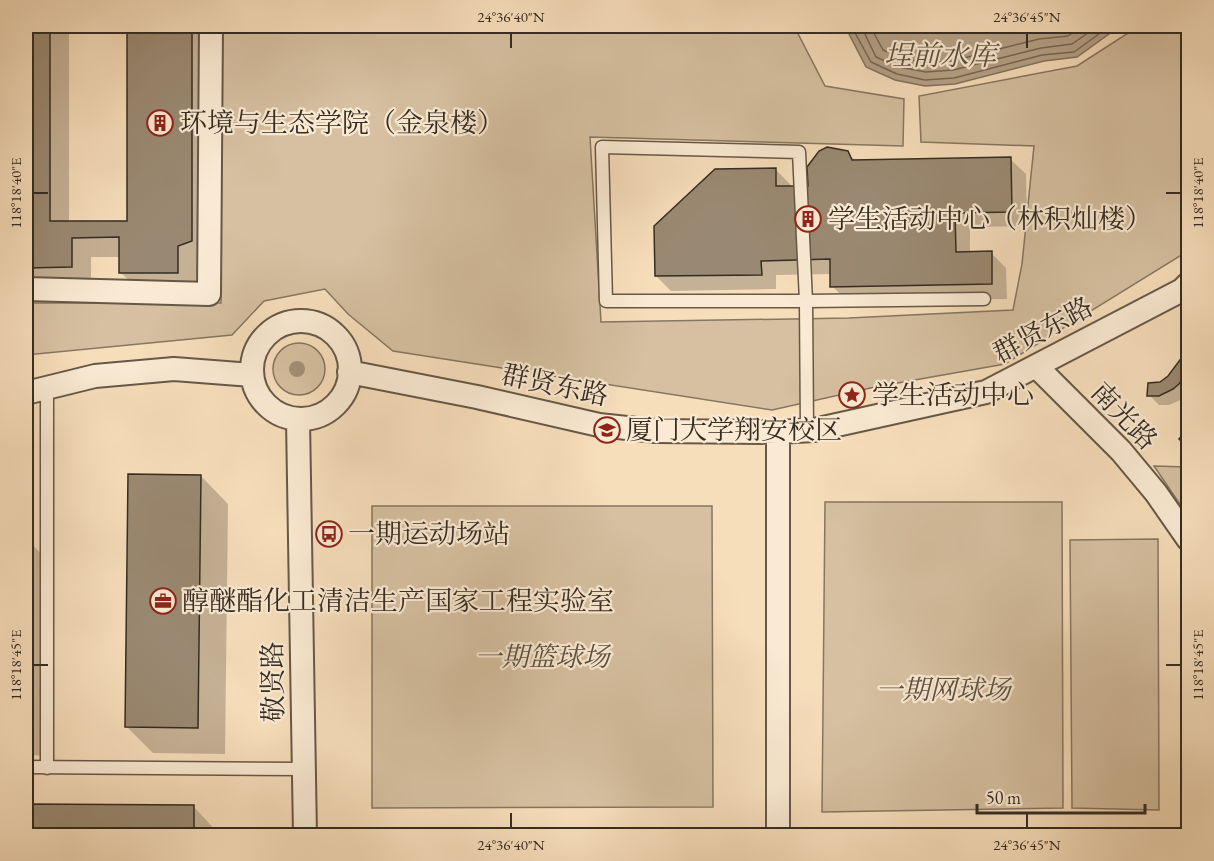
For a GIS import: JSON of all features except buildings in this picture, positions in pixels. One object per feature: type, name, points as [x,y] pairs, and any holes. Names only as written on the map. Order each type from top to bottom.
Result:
[{"type":"street","points":[[26,289],[209,294],[211,26]]},
{"type":"street","name":"群贤东路","points":[[349,372],[599,424],[655,431],[807,431],[986,392],[1182,290],[1188,284]]},
{"type":"street","points":[[298,321],[316,323],[333,333],[344,346],[349,372],[349,380],[343,396],[332,409],[316,417],[298,420],[278,414],[266,406],[256,392],[252,375],[256,350],[266,335],[280,325],[298,321]]},
{"type":"street","name":"南光路","points":[[1036,366],[1121,451],[1156,493],[1188,539]]},
{"type":"street","points":[[36,390],[95,376],[174,369],[252,375]]},
{"type":"street","name":"敬贤路","points":[[298,420],[305,836]]},
{"type":"street","points":[[778,432],[778,836]]},
{"type":"lane","points":[[807,431],[806,301],[799,152],[602,147],[606,301],[806,301],[984,299]]},
{"type":"lane","points":[[36,390],[47,768]]},
{"type":"lane","points":[[26,768],[303,769]]},
{"type":"green space","points":[[222,26],[794,26],[825,86],[904,99],[903,146],[590,137],[601,322],[849,318],[1013,310],[1022,264],[1034,146],[921,142],[919,96],[1077,66],[1139,26],[1188,26],[1188,251],[1005,364],[875,387],[772,410],[393,351],[348,314],[325,289],[264,301],[232,335],[26,355],[26,303],[221,303]]},
{"type":"green space","points":[[294,343],[304,343],[318,350],[325,369],[318,388],[304,395],[294,395],[284,391],[277,384],[273,374],[273,364],[277,354],[284,347]]},
{"type":"green space","points":[[1154,466],[1188,467],[1188,516]]},
{"type":"green space","name":"一期网球场","points":[[825,502],[1062,502],[1063,808],[822,812]]},
{"type":"green space","name":"一期篮球场","points":[[372,506],[712,506],[713,807],[372,808]]},
{"type":"green space","points":[[1158,539],[1159,810],[1072,808],[1070,540]]},
{"type":"water","name":"埕前水库","points":[[848,26],[1120,26],[1077,57],[1044,61],[955,84],[925,86],[895,80],[866,67],[848,32]]},
{"type":"place","name":"环境与生态学院（金泉楼）","points":[[160,123]]},
{"type":"place","name":"学生活动中心（林积灿楼）","points":[[808,219]]},
{"type":"place","name":"学生活动中心","points":[[852,395]]},
{"type":"place","name":"厦门大学翔安校区","points":[[607,430]]},
{"type":"place","name":"一期运动场站","points":[[329,534]]},
{"type":"place","name":"醇醚酯化工清洁生产国家工程实验室","points":[[163,601]]}]
